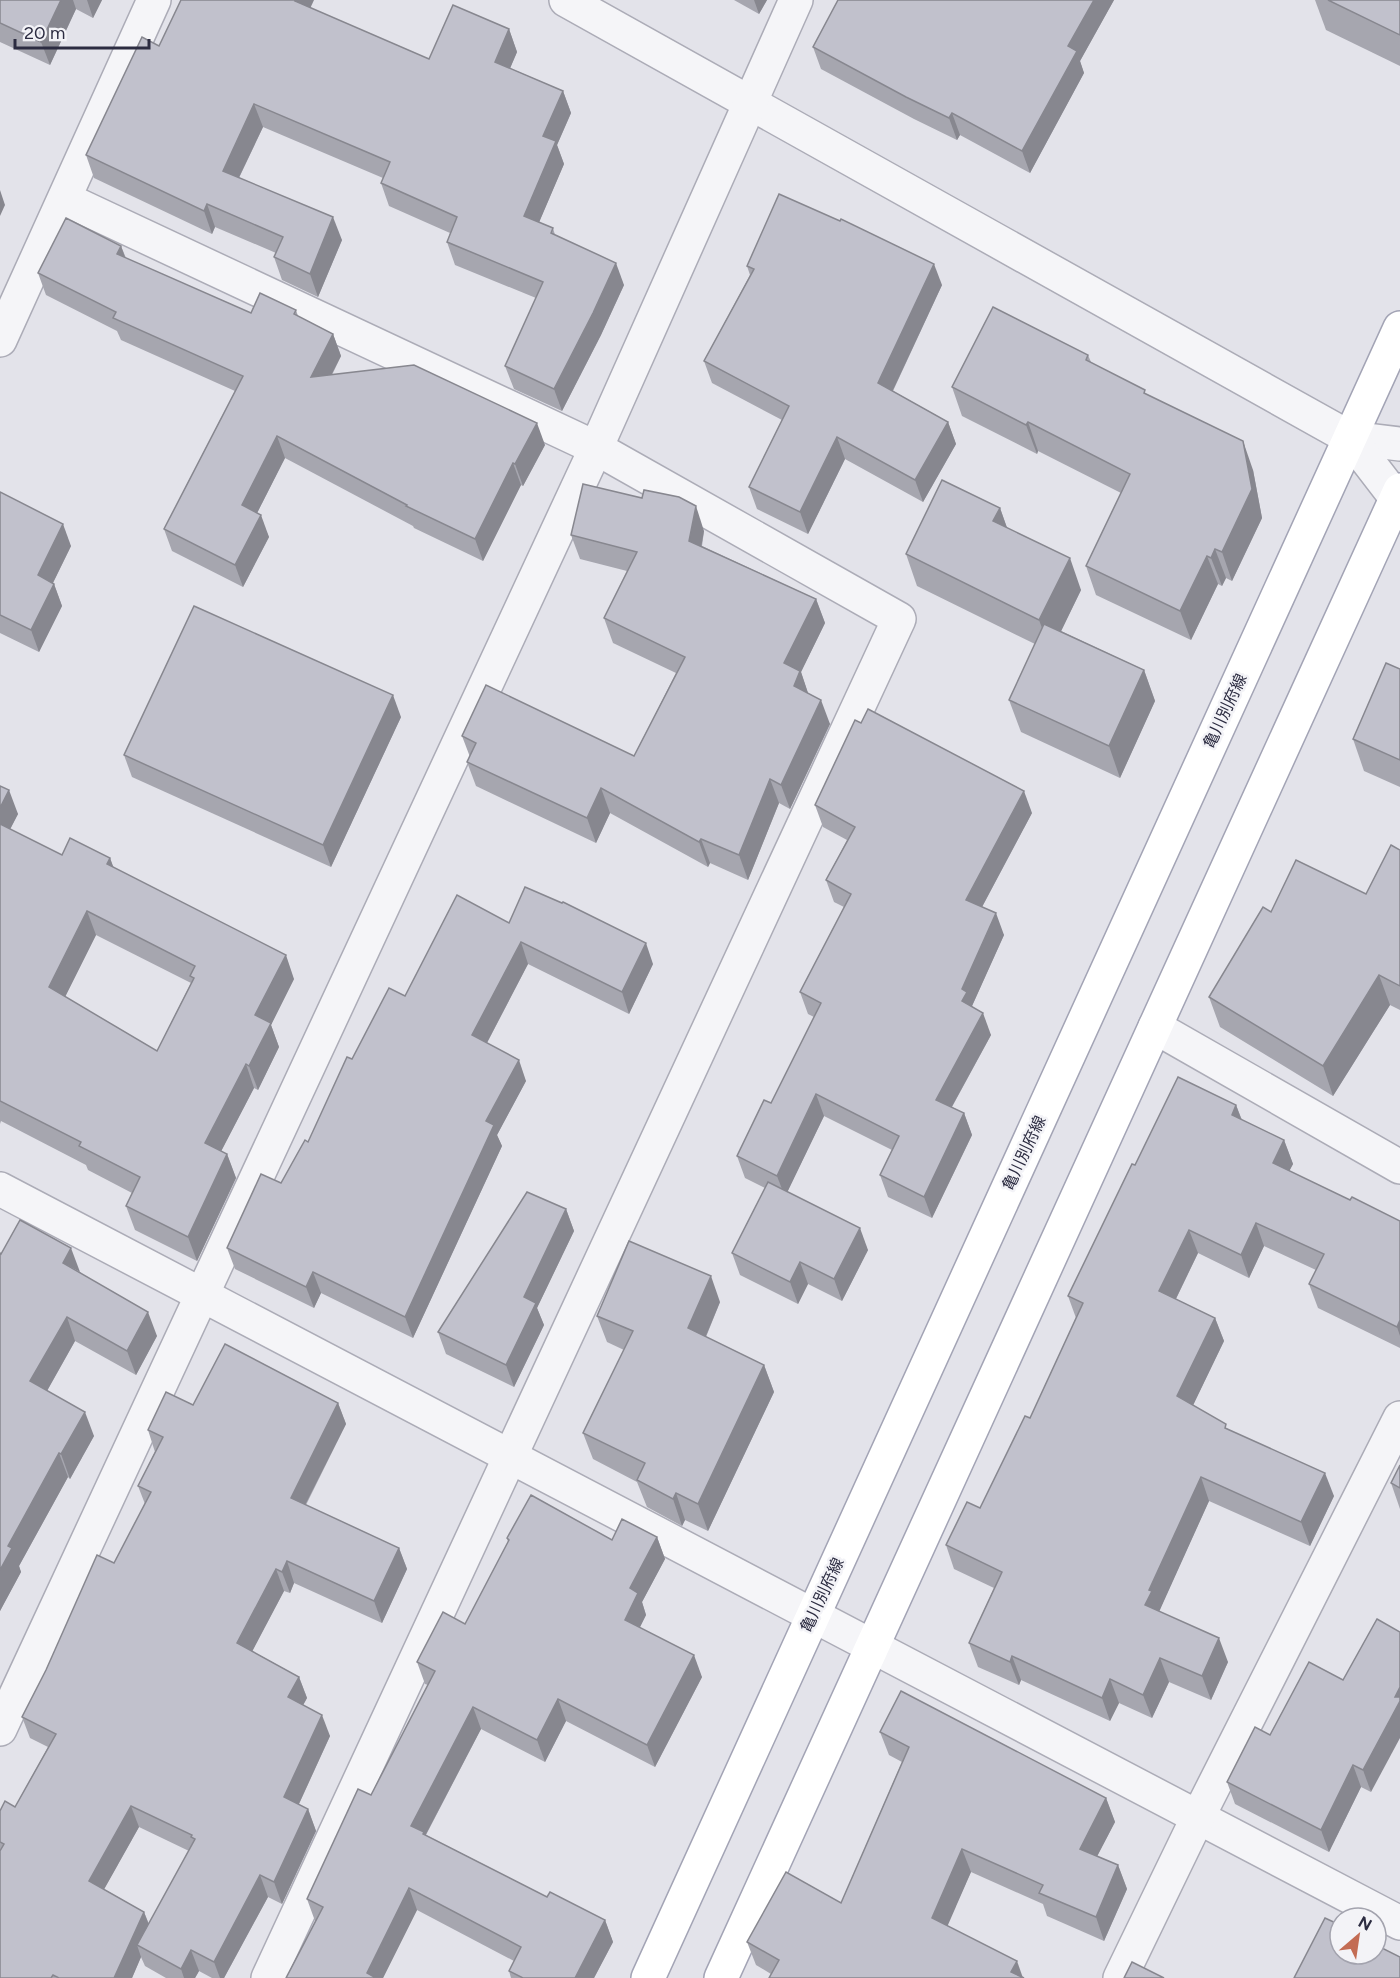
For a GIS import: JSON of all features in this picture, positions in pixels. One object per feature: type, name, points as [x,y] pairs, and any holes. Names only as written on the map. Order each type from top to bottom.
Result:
[{"type":"main road","name":"亀川別府線","points":[[648,1978],[1400,328]]},
{"type":"main road","points":[[720,1978],[1399,497]]},
{"type":"street","points":[[0,340],[154,0]]},
{"type":"street","points":[[566,0],[1350,438],[1399,497]]},
{"type":"street","points":[[0,1729],[596,448],[796,0]]},
{"type":"street","points":[[65,199],[596,448],[899,619],[268,1978]]},
{"type":"street","points":[[1350,438],[1400,444]]},
{"type":"street","points":[[1155,1027],[1400,1167]]},
{"type":"street","points":[[0,1189],[1400,1923]]},
{"type":"street","points":[[1120,1978],[1198,1817],[1400,1418]]},
{"type":"building","points":[[0,0],[61,0],[41,42],[0,23]]},
{"type":"building","points":[[181,0],[296,0],[429,59],[453,5],[509,29],[495,62],[563,91],[543,136],[556,141],[524,216],[553,228],[551,233],[616,263],[554,389],[505,366],[543,282],[447,242],[457,217],[381,183],[390,162],[254,104],[223,171],[333,217],[310,274],[274,257],[283,237],[207,204],[204,211],[86,155],[142,37],[159,46]]},
{"type":"building","points":[[838,0],[1094,0],[1068,46],[1077,51],[1022,151],[952,113],[949,118],[906,97],[813,47]]},
{"type":"building","points":[[1328,0],[1400,0],[1400,35]]},
{"type":"building","points":[[779,194],[840,221],[841,219],[934,264],[878,383],[948,422],[915,480],[837,437],[800,512],[749,487],[789,406],[704,361],[754,269],[747,266]]},
{"type":"building","points":[[66,218],[121,246],[117,254],[251,313],[260,293],[296,310],[294,314],[333,334],[311,377],[414,365],[537,423],[515,464],[513,463],[475,539],[406,506],[277,436],[242,505],[261,515],[235,565],[164,529],[243,376],[113,318],[116,312],[38,273]]},
{"type":"building","points":[[993,307],[1088,355],[1086,360],[1145,390],[1144,393],[1243,441],[1252,489],[1222,552],[1215,549],[1211,558],[1207,556],[1180,611],[1086,566],[1130,474],[1028,422],[1026,425],[952,387]]},
{"type":"building","points":[[942,480],[1000,508],[993,521],[1070,558],[1039,620],[906,554]]},
{"type":"building","points":[[583,484],[642,498],[644,490],[679,497],[696,506],[689,541],[816,599],[784,663],[800,671],[794,686],[821,700],[781,785],[770,779],[739,855],[701,839],[699,842],[601,788],[587,818],[467,762],[476,743],[462,736],[486,685],[634,756],[685,657],[604,618],[637,552],[571,535]]},
{"type":"building","points":[[0,492],[63,524],[38,575],[54,584],[31,630],[0,615]]},
{"type":"building","points":[[194,606],[393,695],[323,845],[124,755]]},
{"type":"building","points":[[1044,624],[1144,670],[1109,746],[1009,700]]},
{"type":"building","points":[[1386,663],[1400,669],[1400,760],[1353,739]]},
{"type":"building","points":[[868,709],[1024,791],[966,900],[996,913],[962,989],[967,992],[962,1001],[983,1013],[936,1100],[964,1113],[924,1197],[880,1175],[899,1136],[816,1094],[777,1176],[737,1156],[764,1100],[771,1103],[821,1003],[800,992],[851,894],[826,880],[855,827],[815,805],[855,720],[861,723]]},
{"type":"building","points":[[0,786],[9,790],[0,808]]},
{"type":"building","points":[[0,824],[62,855],[70,838],[110,858],[107,864],[286,955],[255,1015],[271,1023],[249,1066],[246,1064],[205,1143],[227,1154],[188,1237],[126,1206],[140,1177],[79,1146],[81,1142],[0,1101]],"holes":[[[87,911],[195,966],[190,976],[194,978],[157,1051],[49,987]]]},
{"type":"building","points":[[1391,845],[1400,850],[1400,986],[1379,975],[1323,1066],[1209,997],[1263,907],[1271,912],[1296,860],[1366,894]]},
{"type":"building","points":[[525,887],[563,902],[646,943],[622,992],[521,942],[472,1035],[519,1060],[486,1121],[494,1125],[405,1317],[313,1272],[306,1287],[227,1248],[261,1174],[281,1183],[305,1140],[308,1142],[347,1057],[352,1059],[389,988],[405,996],[457,895],[509,923]]},
{"type":"building","points":[[1178,1077],[1236,1105],[1232,1115],[1284,1140],[1273,1163],[1350,1200],[1352,1197],[1400,1221],[1400,1320],[1397,1327],[1309,1284],[1324,1254],[1256,1223],[1241,1255],[1189,1230],[1159,1291],[1215,1318],[1177,1396],[1226,1424],[1225,1428],[1325,1473],[1301,1522],[1201,1477],[1149,1590],[1152,1591],[1145,1605],[1219,1638],[1202,1676],[1160,1658],[1143,1695],[1110,1679],[1102,1698],[1012,1656],[1010,1662],[969,1643],[1002,1572],[946,1545],[967,1502],[980,1508],[1025,1416],[1030,1418],[1083,1303],[1068,1296],[1132,1164],[1135,1165]]},
{"type":"building","points":[[768,1182],[860,1228],[834,1279],[800,1262],[790,1282],[732,1253]]},
{"type":"building","points":[[527,1192],[566,1209],[524,1297],[536,1303],[506,1365],[438,1332]]},
{"type":"building","points":[[20,1220],[71,1248],[63,1263],[148,1312],[127,1351],[67,1317],[30,1381],[85,1412],[61,1454],[59,1453],[8,1546],[12,1548],[0,1570],[0,1253]]},
{"type":"building","points":[[629,1241],[711,1276],[688,1328],[764,1365],[698,1504],[676,1493],[673,1499],[637,1480],[645,1463],[583,1433],[633,1331],[597,1316]]},
{"type":"building","points":[[225,1344],[338,1403],[291,1498],[399,1548],[374,1601],[287,1561],[282,1572],[276,1569],[237,1643],[299,1677],[288,1697],[322,1715],[284,1797],[308,1809],[274,1882],[260,1875],[214,1962],[191,1950],[181,1969],[137,1945],[195,1839],[191,1837],[192,1835],[131,1806],[89,1881],[144,1912],[114,1978],[59,1978],[53,1975],[51,1978],[0,1978],[0,1851],[4,1844],[0,1842],[0,1811],[5,1801],[15,1807],[56,1734],[22,1717],[46,1670],[97,1555],[114,1563],[151,1492],[138,1486],[163,1437],[148,1430],[166,1392],[193,1405]]},
{"type":"building","points":[[1400,1465],[1400,1488],[1391,1483]]},
{"type":"building","points":[[531,1495],[612,1540],[622,1519],[657,1537],[630,1588],[638,1593],[625,1620],[694,1655],[647,1745],[558,1699],[537,1740],[473,1707],[411,1826],[547,1897],[550,1892],[605,1920],[575,1978],[523,1978],[509,1971],[521,1947],[409,1888],[367,1973],[376,1978],[286,1978],[323,1907],[307,1899],[358,1789],[371,1795],[435,1671],[417,1662],[443,1612],[465,1624]]},
{"type":"building","points":[[1377,1619],[1400,1632],[1400,1687],[1395,1697],[1400,1697],[1400,1701],[1363,1770],[1353,1765],[1321,1830],[1227,1782],[1255,1727],[1270,1735],[1309,1662],[1343,1680]]},
{"type":"building","points":[[901,1691],[1106,1798],[1080,1849],[1118,1865],[1096,1917],[1039,1893],[1043,1885],[962,1849],[932,1918],[1017,1961],[1011,1972],[1024,1978],[769,1978],[779,1960],[747,1942],[786,1872],[841,1903],[909,1747],[880,1732]]},
{"type":"building","points":[[1325,1918],[1328,1919],[1328,1966],[1388,1966],[1388,1951],[1400,1957],[1400,1978],[1294,1978]]},
{"type":"building","points":[[1132,1962],[1164,1978],[1124,1978]]}]
